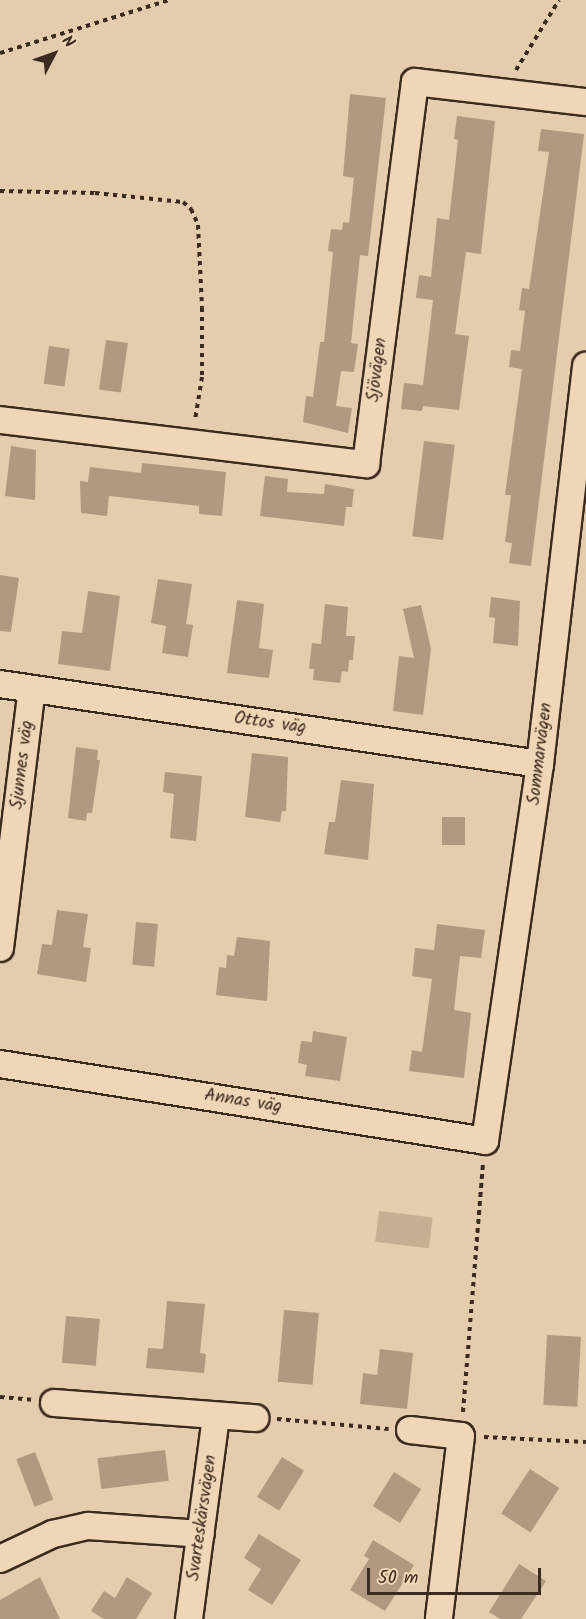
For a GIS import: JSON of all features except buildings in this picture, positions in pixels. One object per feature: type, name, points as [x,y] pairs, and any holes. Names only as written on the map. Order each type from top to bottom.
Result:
[{"type":"street","name":"Sjövägen","points":[[0,420],[366,464],[415,82],[586,102]]},
{"type":"street","name":"Sommarvägen","points":[[485,1141],[540,764],[586,366]]},
{"type":"street","name":"Ottos väg","points":[[0,684],[540,764]]},
{"type":"street","name":"Sjunnes väg","points":[[0,948],[32,689]]},
{"type":"street","name":"Annas väg","points":[[0,1064],[485,1141]]},
{"type":"street","points":[[54,1403],[216,1417],[255,1418]]},
{"type":"street","name":"Svarteskärsvägen","points":[[189,1619],[216,1417]]},
{"type":"street","points":[[410,1430],[461,1436],[440,1619]]},
{"type":"street","points":[[0,1559],[53,1534],[88,1526],[123,1525],[201,1534]]},
{"type":"path","points":[[0,53],[169,0]]},
{"type":"path","points":[[505,92],[534,35],[559,0]]},
{"type":"path","points":[[0,191],[94,193],[183,202],[191,209],[198,225],[202,319],[202,377],[191,443]]},
{"type":"path","points":[[485,1141],[461,1436],[586,1442]]},
{"type":"path","points":[[0,1397],[54,1403]]},
{"type":"path","points":[[255,1418],[410,1430]]},
{"type":"shaded area","points":[[379,1211],[433,1218],[429,1248],[375,1242]]}]
